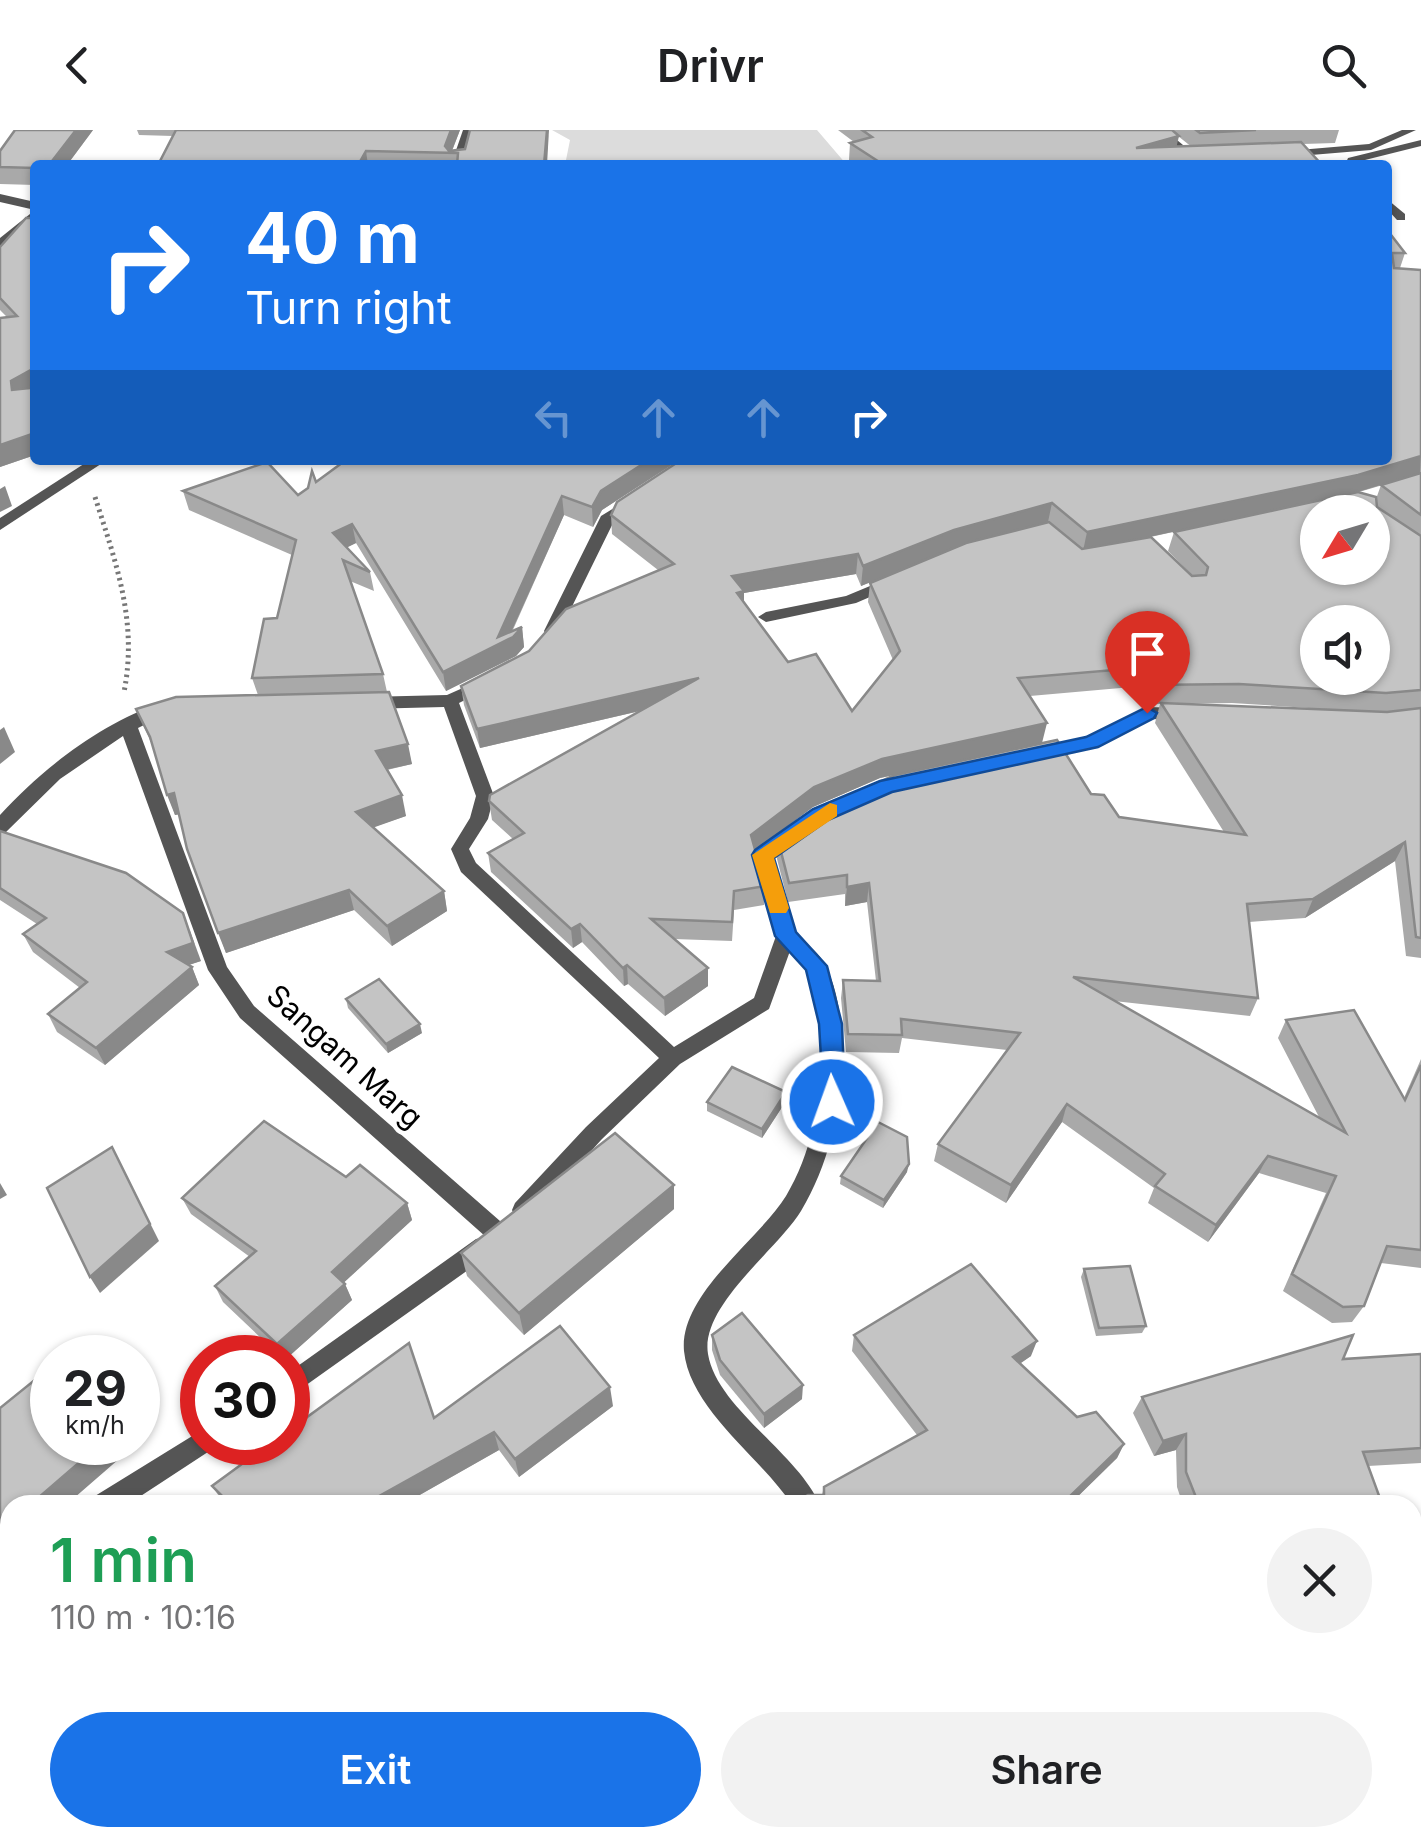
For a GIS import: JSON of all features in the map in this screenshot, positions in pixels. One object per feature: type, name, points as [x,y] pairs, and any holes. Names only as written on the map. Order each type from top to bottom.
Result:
[{"type":"street","points":[[459,160],[468,130]]},
{"type":"street","points":[[1158,130],[1196,160]]},
{"type":"street","points":[[1270,154],[1329,154],[1371,147],[1412,130]]},
{"type":"street","points":[[1352,160],[1421,144]]},
{"type":"street","points":[[1175,158],[1211,154]]},
{"type":"street","points":[[0,198],[30,205]]},
{"type":"street","points":[[1392,208],[1401,217]]},
{"type":"street","points":[[0,244],[30,218]]},
{"type":"street","points":[[0,526],[92,465]]},
{"type":"street","points":[[536,649],[559,623],[609,516],[640,496]]},
{"type":"street","points":[[766,616],[850,600],[904,577]]},
{"type":"street","points":[[344,703],[450,701],[495,678]]},
{"type":"street","points":[[450,701],[486,796],[479,819],[460,849],[468,867],[673,1058]]},
{"type":"street","points":[[0,828],[30,790],[128,725],[163,708],[182,708]]},
{"type":"street","points":[[1014,759],[1091,742],[1147,713],[1202,714]]},
{"type":"street","name":"Sangam Marg","points":[[128,725],[218,970],[247,1012],[500,1234]]},
{"type":"street","points":[[799,1495],[703,1378],[694,1349],[702,1317],[794,1203],[832,1102],[830,1024],[816,966],[786,936],[762,855],[820,814]]},
{"type":"street","points":[[310,1371],[500,1234],[594,1133],[673,1058],[762,1002],[786,936]]},
{"type":"street","points":[[120,1495],[180,1456]]},
{"type":"path","points":[[93,465],[132,612],[132,660],[122,698]]},
{"type":"shaded area","points":[[552,130],[817,130],[843,160],[566,160],[570,140]]},
{"type":"building","points":[[15,130],[76,130],[53,160],[30,160],[30,168],[0,167],[0,151]]},
{"type":"building","points":[[176,130],[451,130],[445,146],[449,151],[465,149],[470,130],[547,130],[544,160],[457,160],[458,153],[366,151],[361,160],[161,160]]},
{"type":"building","points":[[862,130],[1172,130],[1179,136],[1136,148],[1301,142],[1317,160],[876,160],[850,143],[872,137]]},
{"type":"building","points":[[1196,130],[1256,130],[1200,133]]},
{"type":"building","points":[[30,218],[30,380],[29,371],[11,381],[12,390],[30,388],[30,435],[0,445],[0,318],[17,316],[0,298],[0,247]]},
{"type":"building","points":[[1392,236],[1405,253],[1392,253]]},
{"type":"building","points":[[1392,253],[1394,268],[1421,270],[1421,456],[1392,465]]},
{"type":"building","points":[[258,465],[270,465],[298,495],[308,488],[312,471],[316,482],[339,465],[641,465],[601,491],[592,507],[562,496],[498,637],[522,627],[513,637],[443,672],[352,524],[333,533],[370,572],[343,560],[383,674],[252,678],[264,619],[277,618],[296,540],[183,491]]},
{"type":"building","points":[[673,465],[1391,465],[1087,532],[1052,503],[954,530],[863,566],[858,554],[732,576],[744,591],[737,593],[788,662],[816,654],[852,711],[900,651],[870,583],[966,543],[1049,522],[1082,549],[1151,537],[1192,576],[1206,575],[1208,567],[1174,532],[1300,505],[1300,585],[1390,585],[1390,516],[1421,536],[1421,690],[1390,693],[1390,605],[1300,605],[1300,688],[1149,685],[1138,668],[1018,678],[1047,723],[882,759],[814,787],[751,835],[765,886],[734,891],[732,922],[651,919],[708,968],[664,998],[627,965],[623,968],[580,924],[571,929],[488,853],[524,833],[489,801],[490,795],[699,678],[477,729],[461,686],[529,651],[566,609],[674,564],[611,515],[617,502]]},
{"type":"building","points":[[1421,473],[1421,515],[1381,485]]},
{"type":"building","points":[[389,692],[408,744],[376,751],[402,795],[356,812],[444,891],[387,926],[349,890],[218,933],[187,849],[174,793],[167,795],[150,737],[136,709],[176,697]]},
{"type":"building","points":[[1161,703],[1387,712],[1421,708],[1421,938],[1416,937],[1405,842],[1313,899],[1247,904],[1258,998],[1073,977],[1346,1133],[1286,1020],[1354,1010],[1405,1100],[1421,1065],[1421,1250],[1387,1246],[1364,1306],[1343,1307],[1292,1274],[1336,1176],[1268,1156],[1216,1225],[1155,1186],[1165,1174],[1067,1104],[1011,1185],[938,1144],[1020,1033],[901,1019],[902,1035],[848,1034],[843,980],[880,981],[869,883],[847,887],[847,875],[789,883],[778,840],[829,804],[895,775],[1057,740],[1091,794],[1104,795],[1119,817],[1246,835]]},
{"type":"building","points":[[0,831],[126,873],[183,913],[193,943],[167,952],[192,967],[96,1048],[48,1014],[87,982],[23,934],[46,918],[0,888]]},
{"type":"building","points":[[379,979],[420,1024],[386,1044],[346,999]]},
{"type":"building","points":[[732,1067],[786,1092],[762,1129],[707,1102]]},
{"type":"building","points":[[264,1121],[346,1177],[360,1165],[407,1203],[332,1272],[345,1284],[287,1335],[267,1335],[215,1286],[256,1251],[182,1198]]},
{"type":"building","points":[[878,1122],[907,1137],[909,1164],[884,1200],[841,1176]]},
{"type":"building","points":[[615,1133],[674,1185],[519,1313],[461,1253]]},
{"type":"building","points":[[112,1147],[150,1224],[90,1277],[47,1188]]},
{"type":"building","points":[[971,1264],[1037,1341],[1013,1357],[1077,1417],[1096,1412],[1124,1444],[1071,1495],[824,1495],[824,1487],[927,1430],[854,1335]]},
{"type":"building","points":[[1130,1266],[1146,1326],[1099,1328],[1084,1269]]},
{"type":"building","points":[[742,1313],[803,1385],[764,1414],[720,1360],[712,1335]]},
{"type":"building","points":[[560,1326],[610,1387],[515,1459],[494,1432],[381,1495],[221,1495],[212,1486],[241,1465],[310,1465],[310,1415],[409,1343],[434,1418]]},
{"type":"building","points":[[1353,1335],[1343,1359],[1421,1354],[1421,1448],[1363,1452],[1379,1495],[1195,1495],[1186,1472],[1186,1434],[1163,1441],[1142,1397]]},
{"type":"building","points":[[30,1384],[30,1465],[76,1465],[42,1495],[0,1495],[0,1408]]},
{"type":"slow traffic","points":[[778,908],[762,855],[830,810]]},
{"type":"route","points":[[832,1102],[830,1024],[816,966],[786,936],[762,855],[820,814],[887,786],[1091,742],[1147,713]]}]
